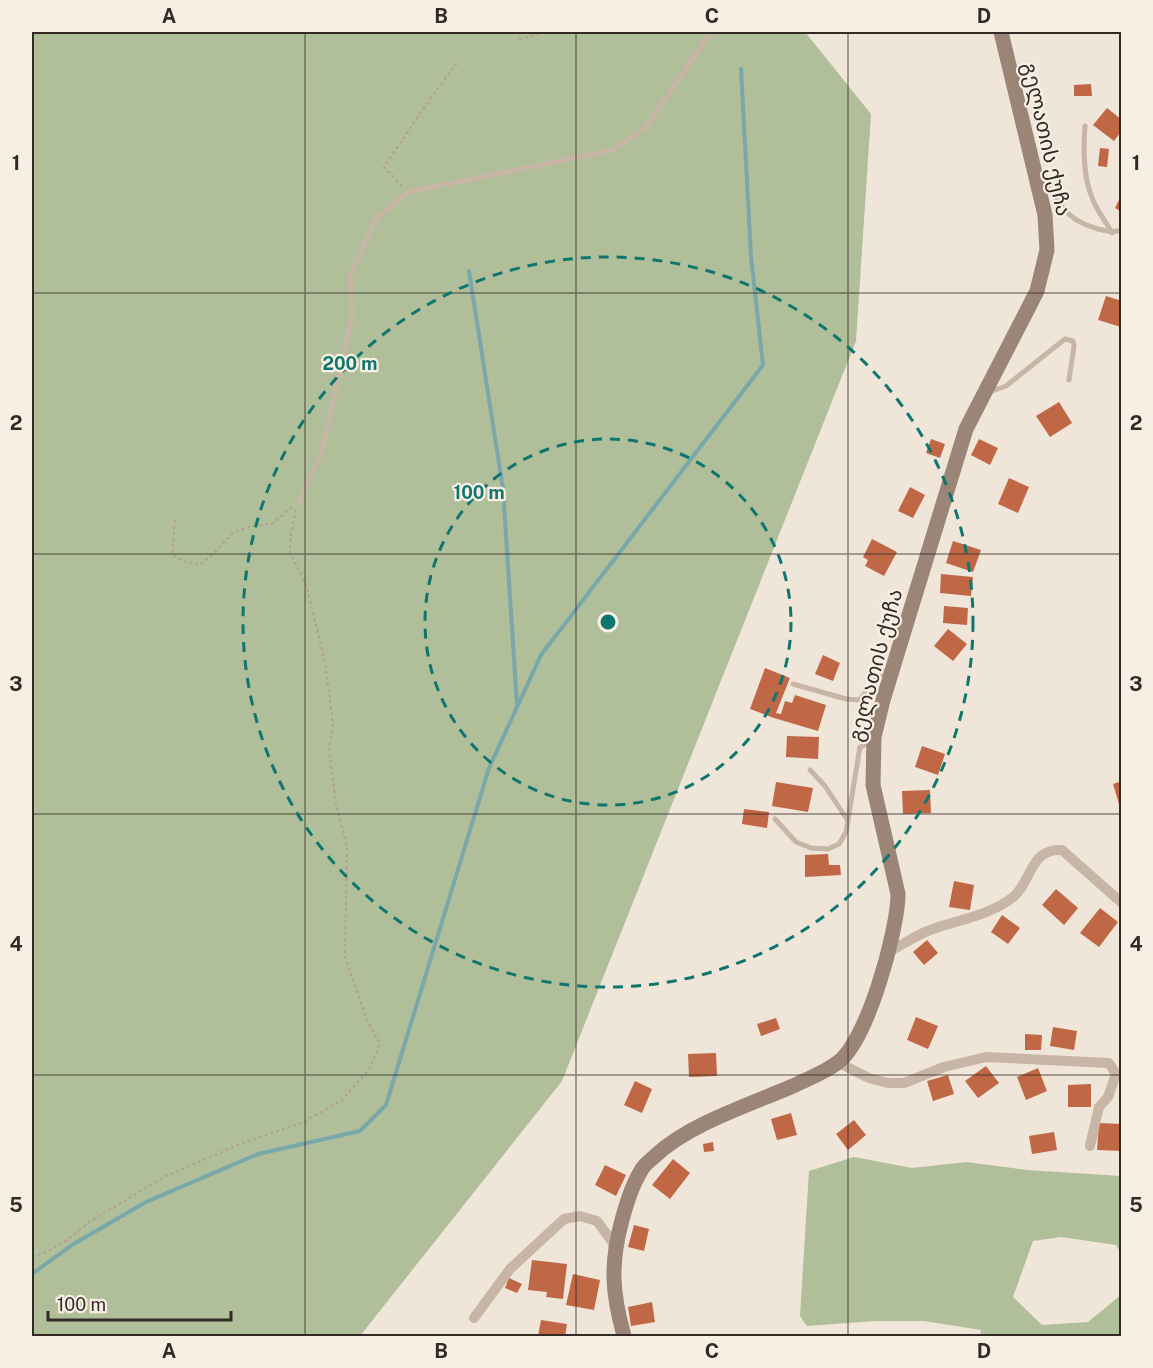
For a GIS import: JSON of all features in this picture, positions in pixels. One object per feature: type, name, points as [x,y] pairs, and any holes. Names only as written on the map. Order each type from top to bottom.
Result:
[{"type":"main road","name":"გელათის ქუჩა","points":[[624,1336],[613,1289],[616,1247],[629,1194],[643,1168],[665,1147],[692,1130],[839,1063],[852,1048],[860,1033],[888,952],[898,910],[898,894],[873,785],[873,742],[893,668],[966,429],[1037,291],[1047,250],[1045,215],[1002,35]]},
{"type":"street","points":[[888,952],[928,931],[997,909],[1015,896],[1042,854],[1052,849],[1062,850],[1122,903]]},
{"type":"street","points":[[839,1063],[869,1078],[888,1083],[904,1083],[944,1067],[986,1057],[1109,1063],[1116,1074],[1108,1097],[1099,1107],[1090,1146]]},
{"type":"street","points":[[474,1318],[510,1269],[564,1219],[580,1216],[597,1221],[616,1247]]},
{"type":"lane","points":[[299,502],[322,450],[352,316],[350,275],[377,218],[408,192],[613,150],[646,127],[711,32]]},
{"type":"lane","points":[[1085,126],[1083,149],[1085,170],[1093,200],[1112,233]]},
{"type":"lane","points":[[1033,168],[1061,208],[1080,223],[1112,233],[1122,230]]},
{"type":"lane","points":[[984,393],[1006,386],[1065,339],[1073,341],[1074,346],[1069,380]]},
{"type":"lane","points":[[794,684],[846,699],[859,700],[870,690],[880,673],[893,668]]},
{"type":"lane","points":[[775,819],[796,842],[811,848],[828,849],[839,844],[846,832],[860,747],[873,742]]},
{"type":"lane","points":[[810,770],[825,786],[848,820]]},
{"type":"path","points":[[519,39],[547,32]]},
{"type":"path","points":[[408,192],[384,168],[458,62]]},
{"type":"path","points":[[175,520],[172,554],[182,561],[200,565],[233,533],[249,527],[273,524],[299,502]]},
{"type":"path","points":[[32,1257],[66,1240],[88,1222],[166,1176],[244,1142],[304,1122],[342,1100],[370,1068],[380,1043],[367,1021],[345,957],[347,846],[336,804],[330,762],[329,751],[333,725],[325,662],[306,584],[290,553],[291,532],[299,502]]},
{"type":"green space","points":[[32,32],[805,32],[871,114],[856,341],[562,1081],[360,1336],[32,1336]]},
{"type":"green space","points":[[854,1157],[912,1168],[966,1162],[1027,1170],[1121,1176],[1121,1253],[1116,1245],[1061,1237],[1033,1241],[1013,1297],[1042,1325],[1088,1322],[1121,1295],[1121,1336],[980,1336],[981,1330],[924,1321],[875,1321],[807,1326],[800,1316],[809,1171]]},
{"type":"building","points":[[1091,84],[1092,96],[1074,96],[1074,85]]},
{"type":"building","points":[[1107,108],[1122,120],[1122,130],[1114,141],[1093,125]]},
{"type":"building","points":[[1100,148],[1109,149],[1107,167],[1098,166]]},
{"type":"building","points":[[1122,194],[1122,212],[1115,208]]},
{"type":"building","points":[[1106,296],[1122,301],[1121,327],[1098,320]]},
{"type":"building","points":[[1059,402],[1072,423],[1050,437],[1036,416]]},
{"type":"building","points":[[931,439],[945,444],[940,458],[926,453]]},
{"type":"building","points":[[979,439],[998,448],[990,465],[971,455]]},
{"type":"building","points":[[1009,478],[1029,487],[1018,513],[998,504]]},
{"type":"building","points":[[910,487],[925,495],[913,518],[898,511]]},
{"type":"building","points":[[872,539],[897,552],[884,576],[865,566],[868,560],[863,557]]},
{"type":"building","points":[[953,541],[981,550],[973,572],[946,563]]},
{"type":"building","points":[[941,574],[973,577],[971,596],[940,593]]},
{"type":"building","points":[[944,606],[968,608],[967,625],[943,623]]},
{"type":"building","points":[[948,629],[967,644],[953,661],[934,646]]},
{"type":"building","points":[[823,655],[840,663],[833,681],[815,674]]},
{"type":"building","points":[[765,668],[790,678],[776,713],[781,714],[785,701],[792,703],[795,695],[826,705],[818,731],[750,709]]},
{"type":"building","points":[[787,736],[819,737],[818,759],[786,757]]},
{"type":"building","points":[[922,746],[945,754],[938,775],[915,767]]},
{"type":"building","points":[[1122,781],[1122,803],[1119,804],[1113,784]]},
{"type":"building","points":[[776,782],[813,788],[808,812],[772,806]]},
{"type":"building","points":[[930,790],[931,813],[903,814],[902,791]]},
{"type":"building","points":[[744,809],[769,812],[767,828],[742,824]]},
{"type":"building","points":[[828,854],[829,865],[840,865],[841,875],[805,877],[805,855]]},
{"type":"building","points":[[954,881],[974,885],[970,910],[949,907]]},
{"type":"building","points":[[1056,889],[1078,908],[1064,925],[1042,905]]},
{"type":"building","points":[[1100,908],[1118,922],[1099,947],[1080,933]]},
{"type":"building","points":[[1002,915],[1020,928],[1008,944],[991,932]]},
{"type":"building","points":[[927,940],[938,953],[924,965],[913,952]]},
{"type":"building","points":[[916,1017],[938,1026],[928,1049],[907,1040]]},
{"type":"building","points":[[776,1018],[780,1029],[761,1036],[757,1024]]},
{"type":"building","points":[[1053,1027],[1077,1031],[1074,1050],[1050,1046]]},
{"type":"building","points":[[1025,1034],[1042,1035],[1041,1050],[1025,1050]]},
{"type":"building","points":[[716,1053],[717,1076],[689,1077],[688,1054]]},
{"type":"building","points":[[986,1066],[999,1083],[978,1098],[965,1081]]},
{"type":"building","points":[[1038,1068],[1047,1091],[1026,1100],[1017,1077]]},
{"type":"building","points":[[948,1075],[954,1094],[933,1101],[927,1081]]},
{"type":"building","points":[[635,1081],[652,1089],[642,1113],[624,1105]]},
{"type":"building","points":[[1091,1084],[1091,1107],[1068,1107],[1068,1085]]},
{"type":"building","points":[[791,1113],[797,1135],[777,1140],[771,1119]]},
{"type":"building","points":[[854,1120],[866,1135],[848,1150],[836,1134]]},
{"type":"building","points":[[1099,1123],[1122,1124],[1122,1151],[1097,1150]]},
{"type":"building","points":[[1054,1132],[1057,1150],[1032,1154],[1029,1136]]},
{"type":"building","points":[[713,1142],[714,1151],[704,1152],[703,1144]]},
{"type":"building","points":[[673,1159],[690,1173],[670,1199],[652,1185]]},
{"type":"building","points":[[605,1165],[626,1175],[616,1196],[595,1185]]},
{"type":"building","points":[[634,1225],[649,1229],[644,1251],[628,1247]]},
{"type":"building","points":[[532,1260],[567,1264],[563,1299],[546,1297],[547,1292],[528,1290]]},
{"type":"building","points":[[573,1274],[600,1280],[594,1310],[566,1305]]},
{"type":"building","points":[[509,1278],[522,1284],[517,1293],[505,1288]]},
{"type":"building","points":[[652,1302],[655,1322],[631,1326],[628,1307]]},
{"type":"building","points":[[541,1320],[567,1324],[565,1336],[538,1336]]},
{"type":"waterway","points":[[32,1274],[72,1245],[146,1202],[258,1154],[360,1131],[386,1105],[489,768],[541,655],[763,365],[751,256],[741,69]]},
{"type":"waterway","points":[[469,271],[503,489],[517,705]]}]
